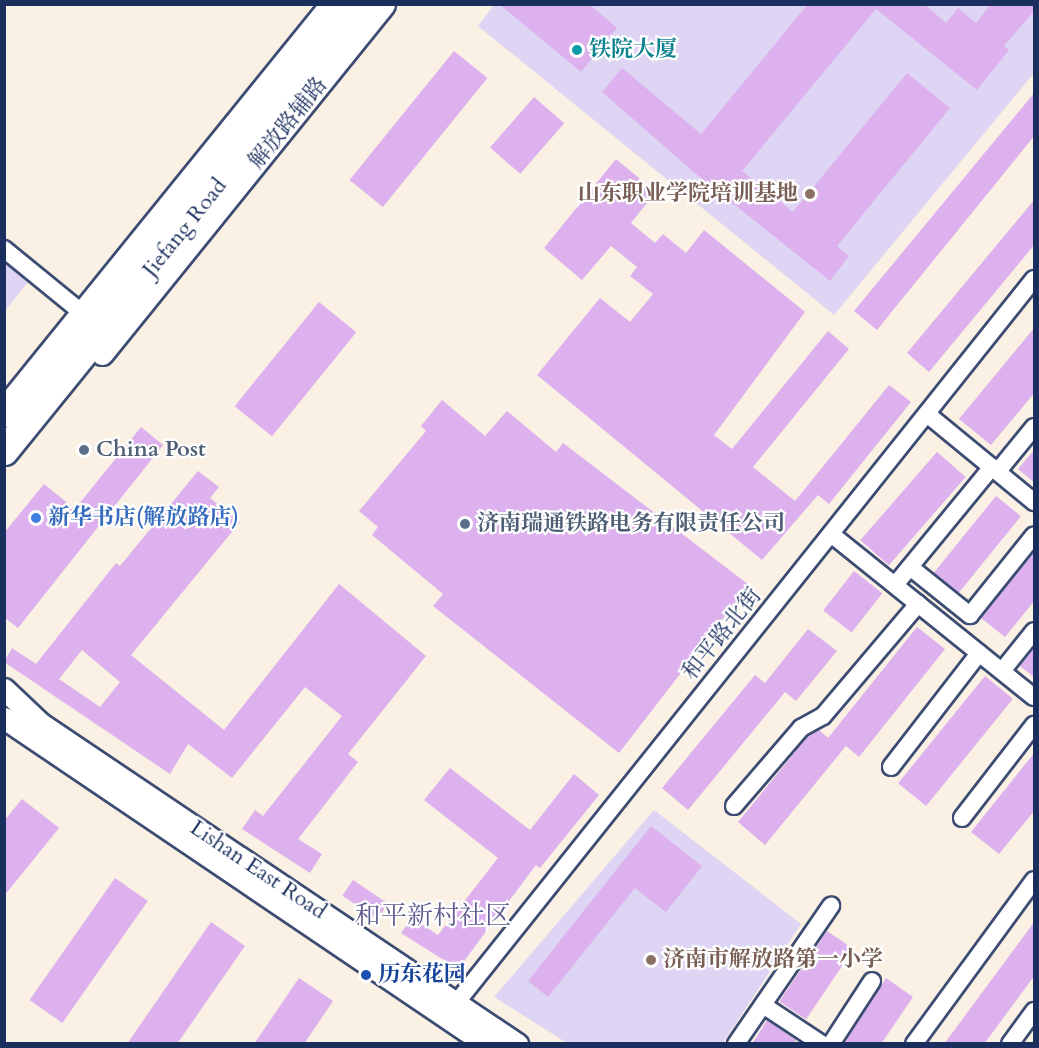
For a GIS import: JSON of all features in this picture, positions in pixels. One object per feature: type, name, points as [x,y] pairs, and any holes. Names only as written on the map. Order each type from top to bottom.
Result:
[{"type":"main road","name":"Jiefang Road","points":[[4,451],[67,355],[335,4]]},
{"type":"main road","name":"Jiefang Road","points":[[4,413],[67,355],[366,4]]},
{"type":"main road","points":[[69,312],[67,355],[102,354]]},
{"type":"street","points":[[4,249],[69,312],[318,4]]},
{"type":"street","name":"解放路辅路","points":[[102,354],[384,4]]},
{"type":"street","name":"和平路北街","points":[[451,1009],[1035,279]]},
{"type":"street","points":[[927,414],[1035,502]]},
{"type":"street","points":[[895,585],[995,469],[1035,427]]},
{"type":"street","points":[[831,534],[1035,697]]},
{"type":"street","points":[[910,567],[970,615],[1035,535]]},
{"type":"street","points":[[734,807],[801,728],[823,717],[918,604]]},
{"type":"street","points":[[1002,671],[1035,631]]},
{"type":"street","points":[[891,767],[979,653]]},
{"type":"street","name":"Lishan East Road","points":[[4,689],[41,724],[451,1009],[473,1040]]},
{"type":"street","name":"Lishan East Road","points":[[4,718],[451,1009],[517,1044]]},
{"type":"street","points":[[962,818],[1035,725]]},
{"type":"street","points":[[914,1044],[1035,880]]},
{"type":"street","points":[[736,1044],[831,906]]},
{"type":"street","points":[[831,1044],[872,981]]},
{"type":"street","points":[[763,1005],[822,1044]]},
{"type":"street","points":[[1010,1044],[1035,1011]]},
{"type":"shaded area","name":"山东职业学院培训基地","points":[[495,4],[1034,5],[1034,73],[834,315],[478,26]]},
{"type":"shaded area","points":[[5,261],[29,281],[5,311]]},
{"type":"shaded area","name":"济南市解放路第一小学","points":[[654,810],[801,924],[723,1043],[567,1043],[494,997]]},
{"type":"building","name":"铁院大厦","points":[[499,4],[589,4],[617,28],[581,72]]},
{"type":"building","points":[[808,4],[924,4],[946,23],[958,8],[976,23],[991,4],[1035,4],[1035,10],[1004,46],[1009,50],[977,90],[876,9],[742,171],[793,212],[907,73],[950,108],[837,246],[849,256],[830,281],[696,174],[602,92],[622,68],[701,134]]},
{"type":"building","points":[[454,51],[487,78],[383,207],[350,180]]},
{"type":"building","points":[[1035,92],[1035,135],[877,330],[854,311]]},
{"type":"building","points":[[534,97],[564,123],[520,174],[490,148]]},
{"type":"building","points":[[616,159],[656,192],[631,223],[655,243],[663,234],[686,253],[704,230],[805,312],[714,435],[732,449],[828,331],[849,349],[753,467],[795,501],[889,385],[911,402],[829,504],[818,495],[762,560],[537,375],[600,298],[630,322],[653,294],[630,276],[637,267],[611,246],[582,280],[544,248]]},
{"type":"building","points":[[1035,199],[1035,244],[929,372],[907,353]]},
{"type":"building","points":[[319,302],[356,332],[272,436],[235,406]]},
{"type":"building","points":[[1035,327],[1035,392],[991,445],[959,419]]},
{"type":"building","points":[[442,400],[485,436],[507,411],[556,452],[563,443],[749,585],[619,753],[433,606],[443,594],[372,535],[378,527],[359,511],[426,431],[421,426]]},
{"type":"building","points":[[141,427],[163,445],[18,628],[4,617],[4,533],[44,484],[75,509]]},
{"type":"building","points":[[1035,449],[1035,483],[1018,469]]},
{"type":"building","points":[[937,452],[966,477],[889,565],[860,540]]},
{"type":"building","points":[[198,471],[219,487],[210,498],[240,522],[131,655],[224,730],[339,584],[426,656],[348,754],[358,762],[298,839],[322,854],[310,873],[242,829],[255,810],[263,816],[342,716],[305,687],[232,778],[188,744],[170,774],[4,662],[12,648],[36,664],[116,563],[120,566]],"holes":[[[82,650],[120,682],[100,707],[59,679]]]},
{"type":"building","points":[[996,496],[1021,516],[959,593],[934,573]]},
{"type":"building","points":[[1035,551],[1035,600],[1005,637],[981,618]]},
{"type":"building","points":[[854,571],[882,593],[852,633],[823,610]]},
{"type":"building","points":[[917,627],[945,649],[859,757],[846,746],[765,845],[738,822],[809,735],[819,730],[828,738]]},
{"type":"building","points":[[808,629],[837,651],[796,701],[785,692],[688,810],[662,788],[755,675],[765,683]]},
{"type":"building","points":[[1035,647],[1035,678],[1020,666]]},
{"type":"building","points":[[985,676],[1013,699],[926,806],[898,783]]},
{"type":"building","points":[[1035,752],[1035,810],[999,854],[971,832]]},
{"type":"building","points":[[450,768],[530,830],[574,774],[599,795],[540,868],[536,865],[458,969],[401,933],[412,918],[438,935],[498,858],[424,800]]},
{"type":"building","points":[[22,799],[59,828],[4,896],[4,821]]},
{"type":"building","points":[[651,826],[702,866],[666,912],[635,888],[548,997],[528,981]]},
{"type":"building","points":[[115,878],[148,901],[62,1023],[30,1000]]},
{"type":"building","points":[[353,880],[388,903],[377,919],[342,896]]},
{"type":"building","points":[[1035,921],[1035,975],[984,1044],[944,1044]]},
{"type":"building","points":[[211,922],[245,946],[177,1044],[127,1044]]},
{"type":"building","points":[[827,931],[854,949],[806,1019],[779,1001]]},
{"type":"building","points":[[299,978],[333,1001],[304,1044],[254,1044]]},
{"type":"building","points":[[886,978],[913,997],[881,1044],[844,1044]]},
{"type":"building","points":[[767,1020],[796,1040],[794,1044],[752,1044]]},
{"type":"place","name":"铁院大厦","points":[[577,50]]},
{"type":"place","name":"山东职业学院培训基地","points":[[810,194]]},
{"type":"place","name":"China Post","points":[[84,450]]},
{"type":"place","name":"新华书店(解放路店)","points":[[36,518]]},
{"type":"place","name":"济南瑞通铁路电务有限责任公司","points":[[465,524]]},
{"type":"place","name":"济南市解放路第一小学","points":[[651,960]]},
{"type":"place","name":"历东花园","points":[[366,975]]},
{"type":"district","name":"和平新村社区","points":[[433,916]]}]
